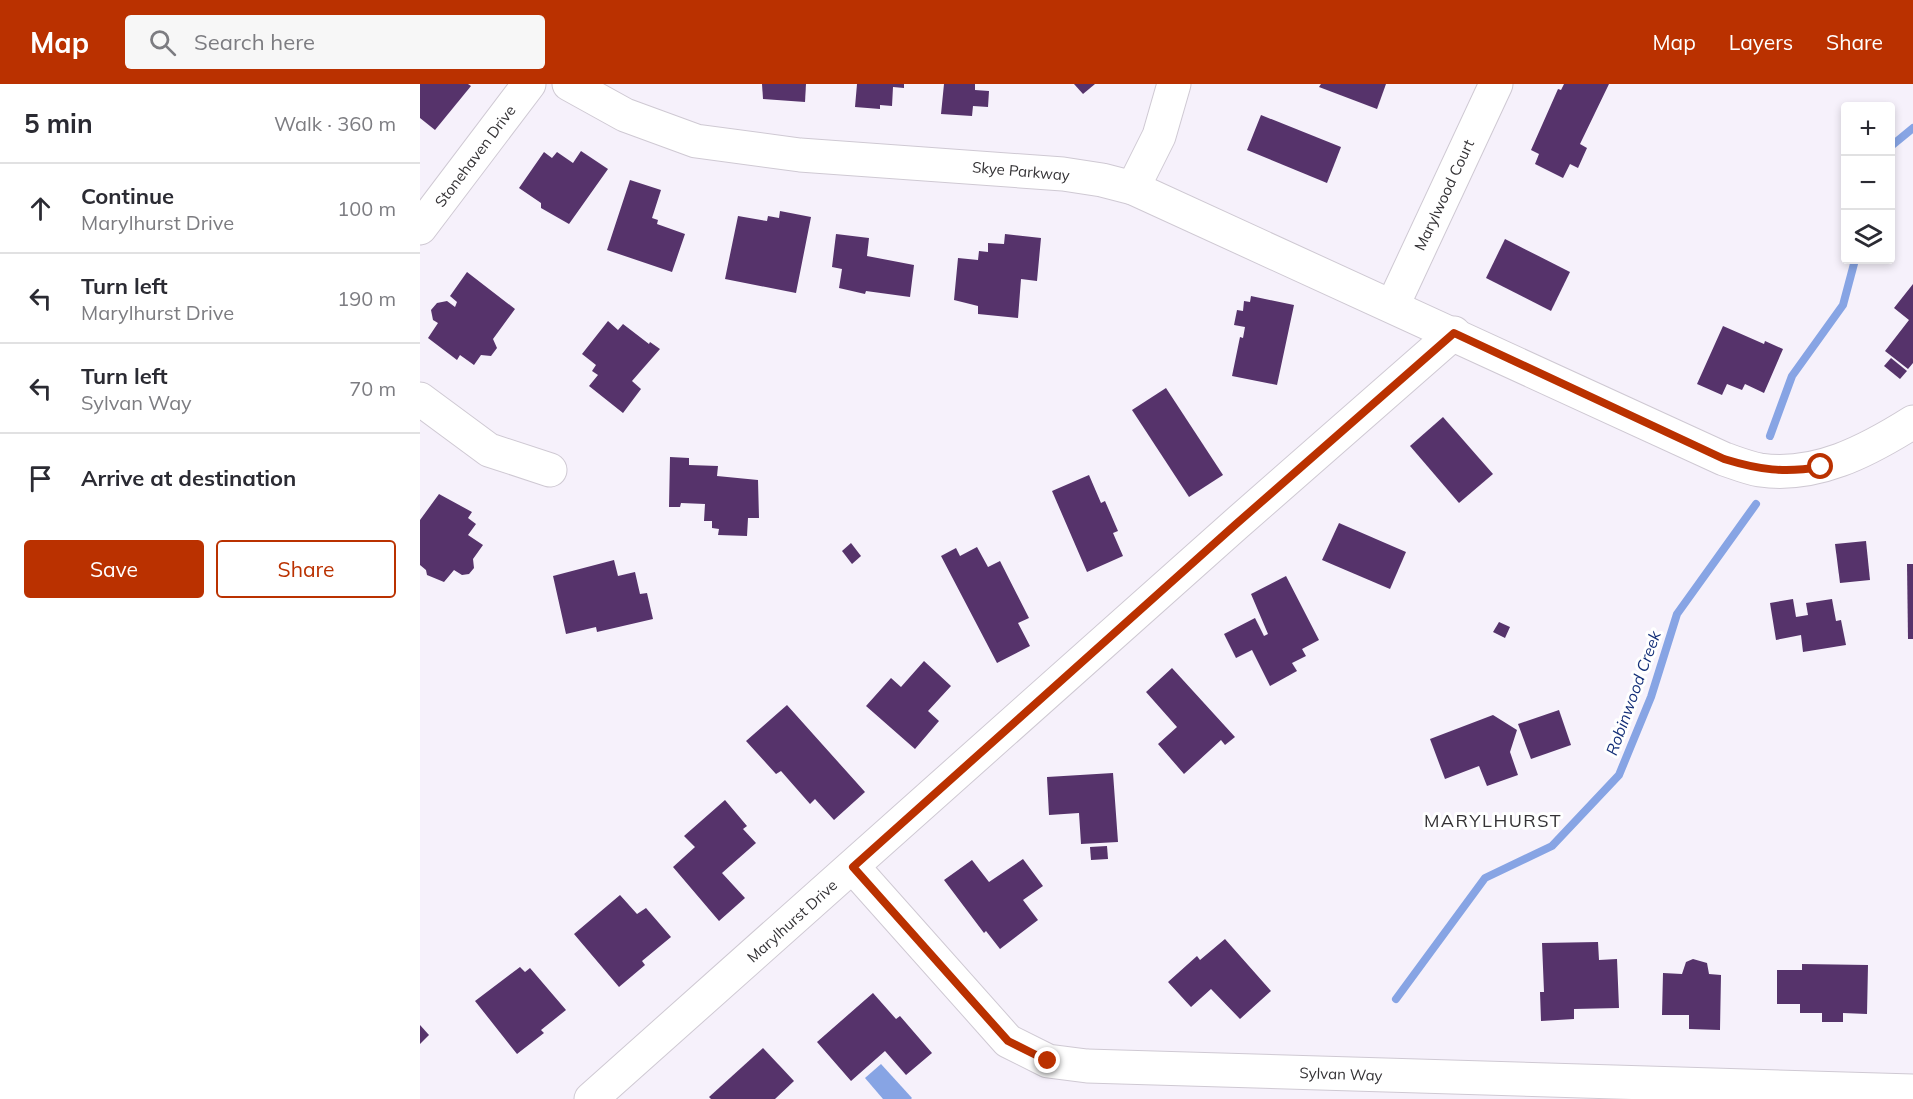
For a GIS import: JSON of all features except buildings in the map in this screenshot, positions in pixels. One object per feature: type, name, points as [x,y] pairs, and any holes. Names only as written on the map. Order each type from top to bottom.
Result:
[{"type":"street","name":"Stonehaven Drive","points":[[420,228],[530,84]]},
{"type":"street","name":"Skye Parkway","points":[[569,84],[625,115],[696,141],[800,155],[1064,174],[1133,188],[1454,333]]},
{"type":"street","points":[[1133,188],[1159,136],[1174,84]]},
{"type":"street","name":"Marylwood Court","points":[[1393,305],[1496,84]]},
{"type":"street","points":[[1454,333],[1724,459],[1759,470],[1793,471],[1821,467],[1851,456],[1913,422]]},
{"type":"street","name":"Marylhurst Drive","points":[[591,1099],[1454,333]]},
{"type":"street","points":[[420,399],[489,450],[550,470]]},
{"type":"street","name":"Sylvan Way","points":[[853,867],[1008,1041],[1048,1061],[1099,1067],[1913,1091]]},
{"type":"water","points":[[881,1064],[911,1099],[883,1099],[865,1078]]},
{"type":"waterway","name":"Robinwood Creek","points":[[1895,143],[1913,128]]},
{"type":"waterway","name":"Robinwood Creek","points":[[1770,436],[1792,376],[1843,305],[1854,264]]},
{"type":"waterway","name":"Robinwood Creek","points":[[1396,999],[1485,878],[1552,846],[1619,775],[1651,697],[1677,614],[1756,504]]},
{"type":"district","name":"MARYLHURST","points":[[1493,820]]},
{"type":"route","points":[[1048,1061],[1008,1041],[853,867],[1235,525],[1454,333],[1724,459],[1759,470],[1793,471],[1821,467]]}]
